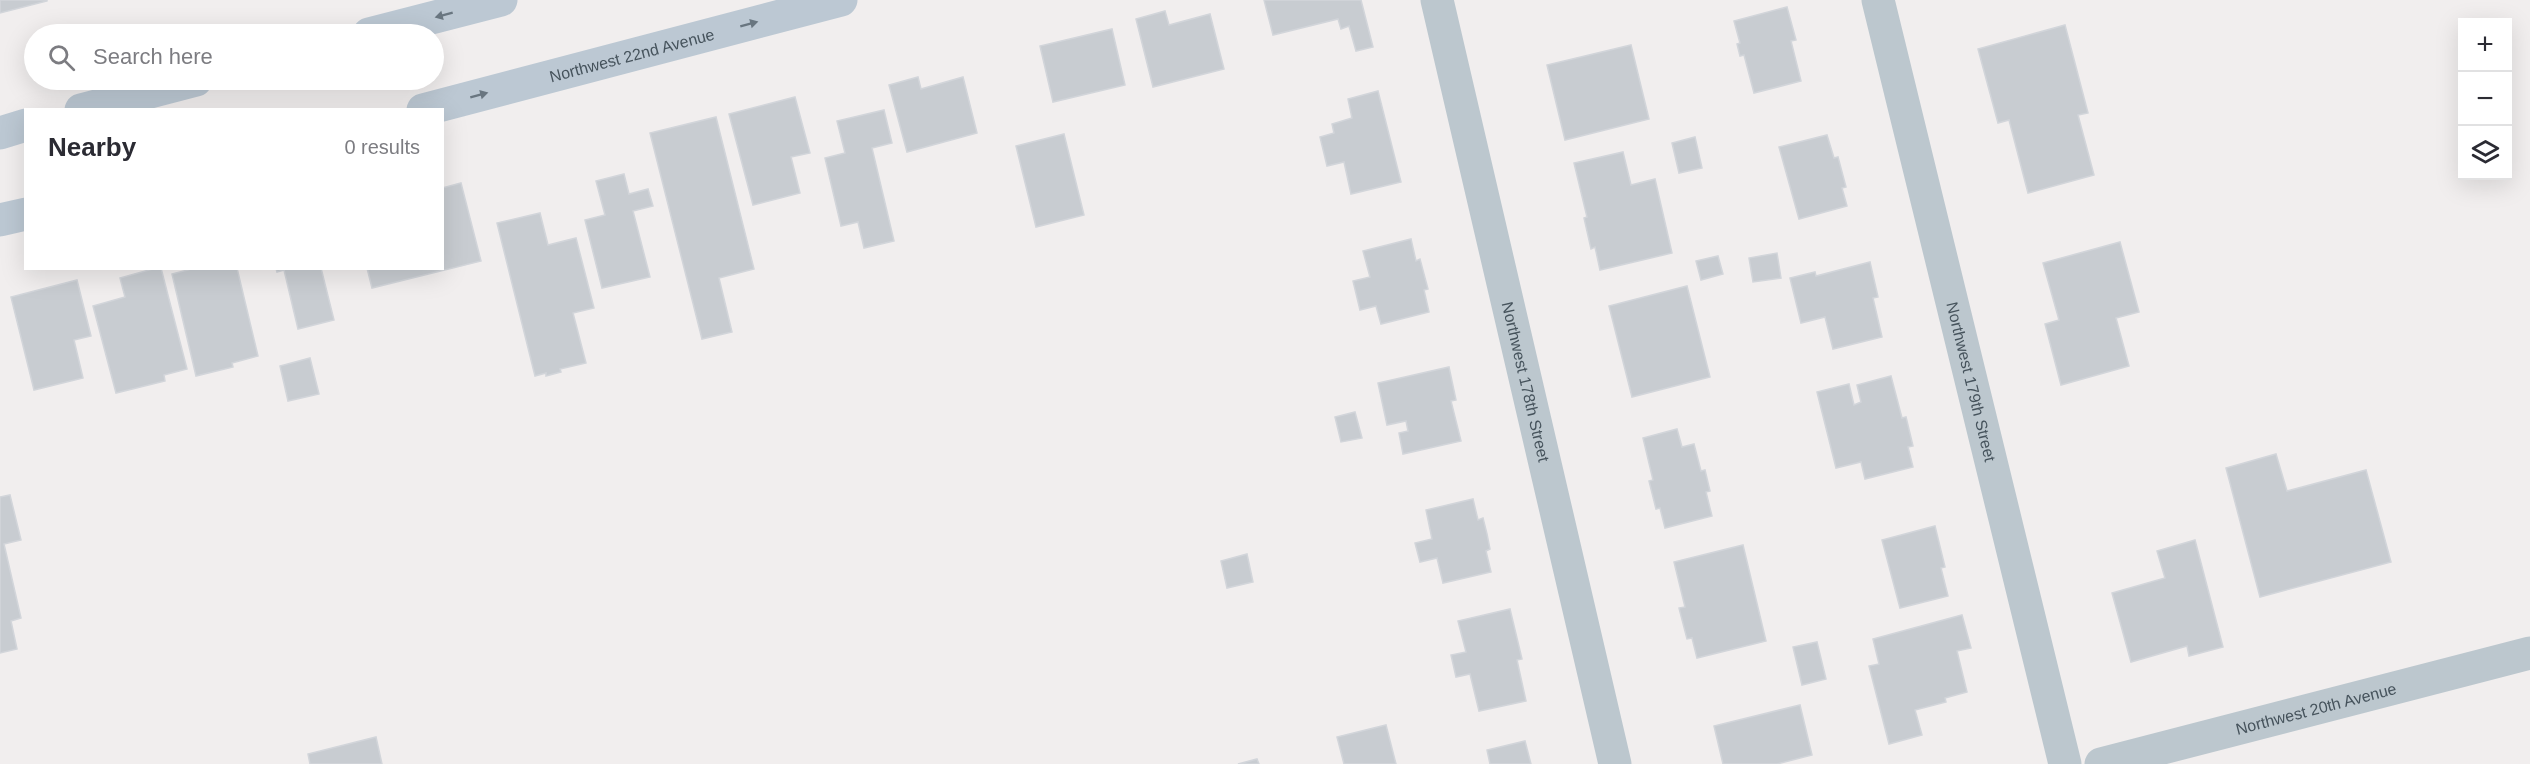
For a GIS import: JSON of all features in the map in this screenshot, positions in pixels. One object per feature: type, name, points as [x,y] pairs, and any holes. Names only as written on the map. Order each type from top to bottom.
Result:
[{"type":"main road","points":[[408,24],[501,0]]},
{"type":"main road","name":"Northwest 22nd Avenue","points":[[431,108],[841,0]]},
{"type":"main road","points":[[89,108],[158,90]]},
{"type":"main road","points":[[0,132],[24,126]]},
{"type":"main road","points":[[0,220],[24,214]]},
{"type":"street","name":"Northwest 178th Street","points":[[1437,0],[1615,764]]},
{"type":"street","name":"Northwest 179th Street","points":[[1878,0],[2065,764]]},
{"type":"street","name":"Northwest 20th Avenue","points":[[2101,764],[2528,661]]},
{"type":"building","points":[[0,0],[47,0],[47,1],[0,13]]},
{"type":"building","points":[[1264,0],[1361,0],[1373,47],[1356,51],[1349,26],[1341,29],[1338,19],[1273,35]]},
{"type":"building","points":[[1787,7],[1796,40],[1791,41],[1801,81],[1754,93],[1744,55],[1740,56],[1737,44],[1740,43],[1734,21]]},
{"type":"building","points":[[1165,11],[1169,25],[1210,14],[1224,69],[1153,87],[1136,19]]},
{"type":"building","points":[[2065,25],[2088,113],[2078,115],[2094,175],[2028,193],[2009,120],[1998,123],[1978,49]]},
{"type":"building","points":[[1112,29],[1125,85],[1053,102],[1040,46]]},
{"type":"building","points":[[1631,45],[1649,119],[1565,140],[1547,65]]},
{"type":"building","points":[[918,77],[921,89],[963,77],[977,133],[907,152],[889,85]]},
{"type":"building","points":[[1378,91],[1401,182],[1351,194],[1344,162],[1327,166],[1320,137],[1334,133],[1332,124],[1352,118],[1348,99]]},
{"type":"building","points":[[795,97],[810,153],[791,157],[800,193],[753,205],[729,114]]},
{"type":"building","points":[[884,110],[892,143],[872,148],[894,241],[864,248],[858,222],[841,226],[825,158],[845,153],[837,121]]},
{"type":"building","points":[[716,117],[754,269],[719,278],[732,332],[702,339],[650,133]]},
{"type":"building","points":[[1064,134],[1084,215],[1036,227],[1016,146]]},
{"type":"building","points":[[1827,135],[1834,158],[1838,157],[1846,187],[1842,188],[1847,206],[1799,219],[1779,147]]},
{"type":"building","points":[[1695,137],[1702,168],[1679,173],[1672,143]]},
{"type":"building","points":[[1623,152],[1631,185],[1655,179],[1672,253],[1600,270],[1595,247],[1591,249],[1584,218],[1587,217],[1574,163]]},
{"type":"building","points":[[624,174],[629,194],[648,189],[653,206],[633,211],[650,277],[602,288],[585,220],[605,215],[596,181]]},
{"type":"building","points":[[461,183],[481,261],[372,288],[368,270],[444,270],[444,187]]},
{"type":"building","points":[[540,213],[548,245],[576,238],[594,308],[573,313],[586,363],[560,369],[561,372],[546,376],[546,373],[535,376],[497,223]]},
{"type":"building","points":[[1411,239],[1416,261],[1420,259],[1428,289],[1424,290],[1429,312],[1381,324],[1376,306],[1360,310],[1353,281],[1370,277],[1363,251]]},
{"type":"building","points":[[2120,242],[2139,312],[2116,318],[2129,366],[2061,385],[2045,324],[2059,320],[2043,263]]},
{"type":"building","points":[[1777,253],[1781,278],[1753,282],[1749,258]]},
{"type":"building","points":[[1718,256],[1723,274],[1701,280],[1696,261]]},
{"type":"building","points":[[1870,262],[1878,297],[1873,298],[1882,337],[1833,349],[1825,317],[1801,323],[1790,278],[1815,272],[1816,276]]},
{"type":"building","points":[[149,270],[162,270],[187,369],[164,375],[165,381],[116,393],[93,306],[125,297],[120,278]]},
{"type":"building","points":[[187,270],[237,270],[258,356],[232,363],[233,367],[196,376],[172,274]]},
{"type":"building","points":[[284,270],[322,270],[334,320],[298,329]]},
{"type":"building","points":[[77,280],[91,336],[74,340],[83,378],[34,390],[11,297]]},
{"type":"building","points":[[1687,286],[1710,377],[1632,397],[1609,306]]},
{"type":"building","points":[[310,358],[319,394],[288,401],[280,366]]},
{"type":"building","points":[[1449,367],[1456,400],[1451,401],[1461,441],[1403,454],[1399,433],[1408,431],[1406,421],[1387,425],[1378,383]]},
{"type":"building","points":[[1891,376],[1902,418],[1906,417],[1913,446],[1908,447],[1913,467],[1865,479],[1861,462],[1836,468],[1817,392],[1849,384],[1854,405],[1861,402],[1857,385]]},
{"type":"building","points":[[1355,412],[1362,438],[1341,442],[1335,417]]},
{"type":"building","points":[[1677,429],[1682,447],[1694,444],[1701,471],[1705,470],[1710,491],[1706,492],[1712,516],[1665,528],[1660,508],[1656,509],[1649,481],[1653,480],[1643,438]]},
{"type":"building","points":[[2276,454],[2287,491],[2366,470],[2391,562],[2260,597],[2226,468]]},
{"type":"building","points":[[10,495],[21,540],[4,544],[21,618],[11,621],[17,649],[0,653],[0,497]]},
{"type":"building","points":[[1473,499],[1478,520],[1483,518],[1487,534],[1490,549],[1486,551],[1491,572],[1443,583],[1437,558],[1420,562],[1415,543],[1432,539],[1426,510]]},
{"type":"building","points":[[1935,526],[1945,567],[1941,568],[1948,596],[1900,608],[1882,540]]},
{"type":"building","points":[[2195,540],[2223,647],[2189,656],[2187,646],[2131,662],[2112,593],[2165,578],[2157,551]]},
{"type":"building","points":[[1743,545],[1766,641],[1697,658],[1692,638],[1687,639],[1679,608],[1685,607],[1674,562]]},
{"type":"building","points":[[1247,554],[1253,582],[1227,588],[1221,561]]},
{"type":"building","points":[[1510,609],[1522,659],[1517,660],[1526,701],[1479,711],[1470,674],[1456,677],[1451,655],[1466,652],[1458,621]]},
{"type":"building","points":[[1962,615],[1971,648],[1957,651],[1967,692],[1945,698],[1946,702],[1915,710],[1922,735],[1889,744],[1869,666],[1879,664],[1873,639]]},
{"type":"building","points":[[1817,642],[1826,679],[1802,685],[1793,647]]},
{"type":"building","points":[[1800,705],[1812,755],[1777,764],[1723,764],[1714,726]]},
{"type":"building","points":[[1386,725],[1396,764],[1344,764],[1337,737]]},
{"type":"building","points":[[376,737],[382,764],[310,764],[308,754]]},
{"type":"building","points":[[1525,741],[1531,764],[1490,764],[1487,750]]},
{"type":"building","points":[[1257,759],[1259,764],[1238,764]]}]
